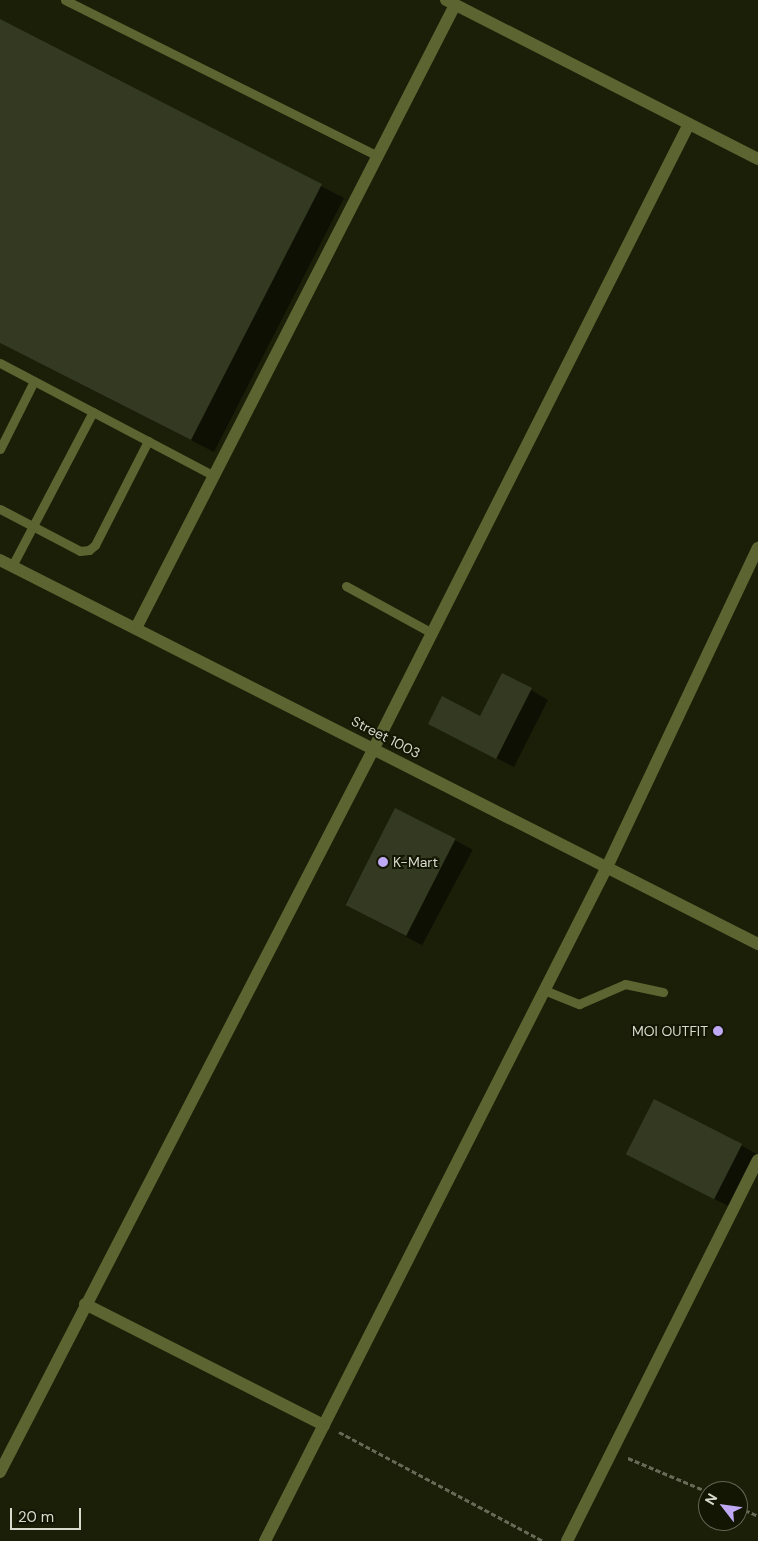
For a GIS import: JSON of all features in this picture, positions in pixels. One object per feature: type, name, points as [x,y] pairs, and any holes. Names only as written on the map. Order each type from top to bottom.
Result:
[{"type":"street","points":[[136,628],[378,156],[453,2],[758,159]]},
{"type":"street","points":[[0,1472],[85,1304],[374,748],[689,124]]},
{"type":"street","points":[[265,1541],[607,867],[758,548]]},
{"type":"street","name":"Street 1003","points":[[0,560],[758,944]]},
{"type":"street","points":[[567,1541],[758,1160]]},
{"type":"street","points":[[85,1304],[324,1425]]},
{"type":"lane","points":[[65,0],[378,156]]},
{"type":"lane","points":[[0,363],[214,476]]},
{"type":"lane","points":[[0,449],[34,381]]},
{"type":"lane","points":[[12,566],[93,412]]},
{"type":"lane","points":[[0,509],[80,551],[89,550],[95,545],[148,441]]},
{"type":"lane","points":[[346,586],[432,633]]},
{"type":"lane","points":[[544,990],[579,1004],[625,984],[663,992]]},
{"type":"path","points":[[324,1425],[544,1541]]},
{"type":"path","points":[[612,1452],[698,1488]]},
{"type":"building","points":[[0,19],[322,184],[191,440],[0,343]]},
{"type":"building","points":[[502,673],[532,688],[496,759],[428,724],[442,696],[480,716]]},
{"type":"building","points":[[395,808],[456,839],[406,936],[346,905]]},
{"type":"building","points":[[654,1099],[742,1144],[714,1199],[626,1154]]},
{"type":"place","name":"K-Mart","points":[[383,862]]},
{"type":"place","name":"MOI OUTFIT","points":[[718,1031]]}]
